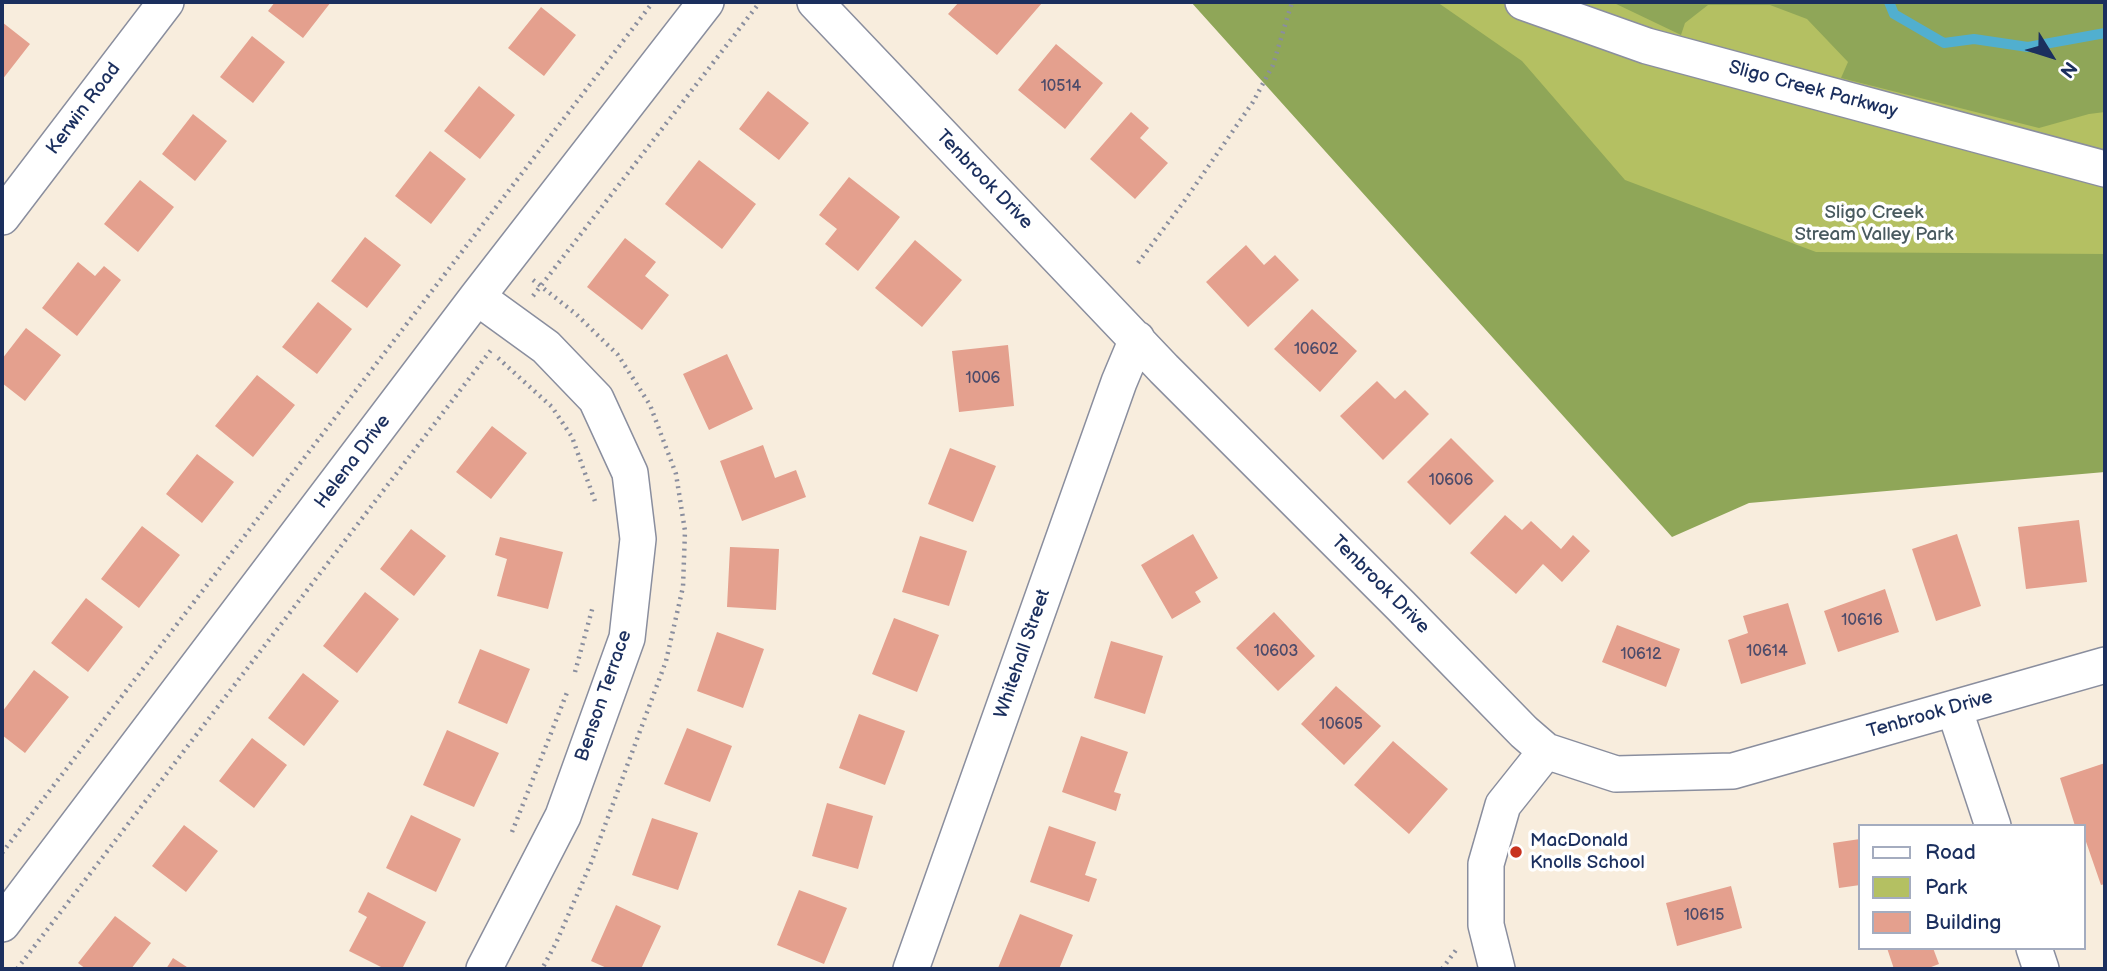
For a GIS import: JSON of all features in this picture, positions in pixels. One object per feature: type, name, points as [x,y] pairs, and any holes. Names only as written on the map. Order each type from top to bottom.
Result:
[{"type":"street","name":"Kerwin Road","points":[[2,217],[166,2]]},
{"type":"street","name":"Helena Drive","points":[[2,923],[477,297],[706,2]]},
{"type":"street","name":"Tenbrook Drive","points":[[815,2],[1164,369],[1524,732],[1546,751],[1616,774],[1733,771],[2105,665]]},
{"type":"street","name":"Sligo Creek Parkway","points":[[1523,2],[1647,46],[2105,169]]},
{"type":"street","name":"Benson Terrace","points":[[477,297],[546,347],[596,399],[630,472],[638,539],[627,638],[563,816],[484,969]]},
{"type":"street","name":"Whitehall Street","points":[[912,969],[1119,382],[1137,339]]},
{"type":"street","points":[[1954,708],[1992,824]]},
{"type":"street","points":[[1497,969],[1486,925],[1486,864],[1503,805],[1546,751]]},
{"type":"street","points":[[2035,950],[2041,969]]},
{"type":"path","points":[[2,853],[653,2]]},
{"type":"path","points":[[17,969],[760,2]]},
{"type":"path","points":[[1138,262],[1253,102],[1273,65],[1292,2]]},
{"type":"path","points":[[456,325],[552,407],[572,437],[598,511]]},
{"type":"path","points":[[508,842],[575,671],[596,594]]},
{"type":"green space","points":[[1191,2],[1437,2],[1522,61],[1625,180],[1816,252],[2105,254],[2105,472],[1749,503],[1672,537]]},
{"type":"green space","name":"Sligo Creek Stream Valley Park","points":[[1201,2],[2105,2],[2105,450]]},
{"type":"green space","points":[[1612,2],[2105,2],[2105,112],[2039,128],[1841,78],[1848,62],[1807,19],[1770,5],[1708,5],[1685,23],[1681,35]]},
{"type":"building","points":[[275,2],[331,2],[303,38],[268,11]]},
{"type":"building","points":[[959,2],[1042,3],[997,55],[948,14]]},
{"type":"building","points":[[541,7],[576,35],[544,76],[508,48]]},
{"type":"building","points":[[2,22],[30,44],[2,80]]},
{"type":"building","points":[[252,36],[285,62],[253,103],[220,77]]},
{"type":"building","points":[[1056,44],[1103,83],[1065,129],[1018,90]]},
{"type":"building","points":[[479,86],[515,115],[480,159],[444,131]]},
{"type":"building","points":[[768,91],[809,123],[779,160],[739,129]]},
{"type":"building","points":[[1131,112],[1149,128],[1140,138],[1168,163],[1135,199],[1090,159]]},
{"type":"building","points":[[193,114],[227,141],[195,181],[162,154]]},
{"type":"building","points":[[430,151],[466,179],[431,224],[395,196]]},
{"type":"building","points":[[699,160],[756,204],[722,249],[665,204]]},
{"type":"building","points":[[849,177],[900,217],[858,271],[825,244],[837,229],[819,215]]},
{"type":"building","points":[[140,180],[174,207],[138,252],[104,224]]},
{"type":"building","points":[[365,237],[401,265],[367,308],[331,281]]},
{"type":"building","points":[[625,238],[656,262],[645,276],[669,295],[642,330],[587,287]]},
{"type":"building","points":[[915,240],[962,280],[922,327],[875,288]]},
{"type":"building","points":[[1246,245],[1264,265],[1275,255],[1299,280],[1248,327],[1206,282]]},
{"type":"building","points":[[78,262],[95,276],[104,266],[121,280],[77,336],[42,308]]},
{"type":"building","points":[[318,302],[352,329],[317,374],[282,347]]},
{"type":"building","points":[[1312,309],[1357,351],[1320,392],[1274,349]]},
{"type":"building","points":[[26,328],[61,355],[25,401],[2,383],[2,359]]},
{"type":"building","points":[[1008,345],[1014,406],[959,412],[952,351]]},
{"type":"building","points":[[727,354],[753,409],[709,430],[683,374]]},
{"type":"building","points":[[257,375],[295,405],[253,457],[215,426]]},
{"type":"building","points":[[1377,381],[1395,399],[1405,390],[1429,414],[1383,460],[1340,416]]},
{"type":"building","points":[[492,426],[527,453],[491,499],[456,472]]},
{"type":"building","points":[[1451,438],[1494,481],[1450,525],[1407,482]]},
{"type":"building","points":[[763,445],[775,478],[796,470],[806,497],[742,521],[720,461]]},
{"type":"building","points":[[950,448],[996,466],[973,522],[928,504]]},
{"type":"building","points":[[197,454],[234,482],[202,523],[166,494]]},
{"type":"building","points":[[1505,515],[1522,530],[1531,521],[1561,549],[1573,535],[1590,551],[1562,582],[1543,564],[1516,594],[1470,553]]},
{"type":"building","points":[[2079,520],[2087,582],[2026,589],[2018,527]]},
{"type":"building","points":[[142,526],[180,555],[139,608],[101,579]]},
{"type":"building","points":[[411,529],[446,556],[414,596],[380,569]]},
{"type":"building","points":[[1193,534],[1218,578],[1195,592],[1201,602],[1172,619],[1141,565]]},
{"type":"building","points":[[1957,534],[1981,606],[1936,621],[1912,549]]},
{"type":"building","points":[[920,536],[967,551],[949,606],[902,592]]},
{"type":"building","points":[[500,537],[563,552],[548,609],[497,596],[507,559],[495,555]]},
{"type":"building","points":[[730,547],[779,549],[776,610],[727,607]]},
{"type":"building","points":[[1885,589],[1899,632],[1838,652],[1824,611]]},
{"type":"building","points":[[365,592],[399,619],[357,673],[323,646]]},
{"type":"building","points":[[86,598],[123,627],[88,672],[51,643]]},
{"type":"building","points":[[1788,603],[1806,664],[1741,684],[1728,640],[1748,633],[1743,616]]},
{"type":"building","points":[[1274,612],[1315,656],[1278,691],[1236,648]]},
{"type":"building","points":[[894,618],[939,635],[917,692],[872,674]]},
{"type":"building","points":[[1617,625],[1680,649],[1666,687],[1602,662]]},
{"type":"building","points":[[717,632],[764,649],[743,708],[697,691]]},
{"type":"building","points":[[1111,641],[1163,656],[1145,714],[1094,698]]},
{"type":"building","points":[[480,649],[530,669],[507,724],[458,703]]},
{"type":"building","points":[[34,670],[69,697],[25,753],[2,735],[2,712]]},
{"type":"building","points":[[303,673],[339,701],[304,746],[268,718]]},
{"type":"building","points":[[1336,686],[1381,726],[1344,765],[1301,724]]},
{"type":"building","points":[[859,714],[905,731],[885,785],[839,768]]},
{"type":"building","points":[[687,728],[732,746],[710,802],[664,784]]},
{"type":"building","points":[[447,730],[499,753],[474,807],[423,785]]},
{"type":"building","points":[[1081,736],[1128,752],[1114,792],[1121,794],[1116,811],[1062,792]]},
{"type":"building","points":[[252,738],[287,765],[254,808],[219,781]]},
{"type":"building","points":[[1393,741],[1448,789],[1409,834],[1354,785]]},
{"type":"building","points":[[2105,763],[2105,884],[2101,885],[2086,842],[2086,824],[2074,824],[2060,778]]},
{"type":"building","points":[[827,803],[873,816],[858,869],[812,856]]},
{"type":"building","points":[[411,815],[461,839],[436,892],[386,868]]},
{"type":"building","points":[[652,818],[698,833],[678,890],[632,875]]},
{"type":"building","points":[[184,825],[218,851],[186,892],[152,866]]},
{"type":"building","points":[[1049,826],[1096,842],[1085,875],[1097,879],[1089,902],[1030,882]]},
{"type":"building","points":[[1858,839],[1858,885],[1839,888],[1833,843]]},
{"type":"building","points":[[1731,886],[1742,928],[1677,946],[1666,903]]},
{"type":"building","points":[[799,890],[847,908],[824,964],[777,945]]},
{"type":"building","points":[[368,892],[426,922],[402,969],[385,969],[349,951],[367,917],[358,912]]},
{"type":"building","points":[[616,905],[661,926],[641,969],[609,969],[591,961]]},
{"type":"building","points":[[1020,914],[1073,935],[1059,969],[998,968]]},
{"type":"building","points":[[115,916],[151,943],[131,969],[86,969],[78,963]]},
{"type":"building","points":[[1888,950],[1934,950],[1939,964],[1926,969],[1894,969]]},
{"type":"building","points":[[173,958],[190,969],[166,969]]},
{"type":"waterway","points":[[1889,2],[1894,14],[1944,43],[1974,39],[2028,47],[2105,33]]},
{"type":"place","name":"MacDonald Knolls School","points":[[1516,852]]}]
